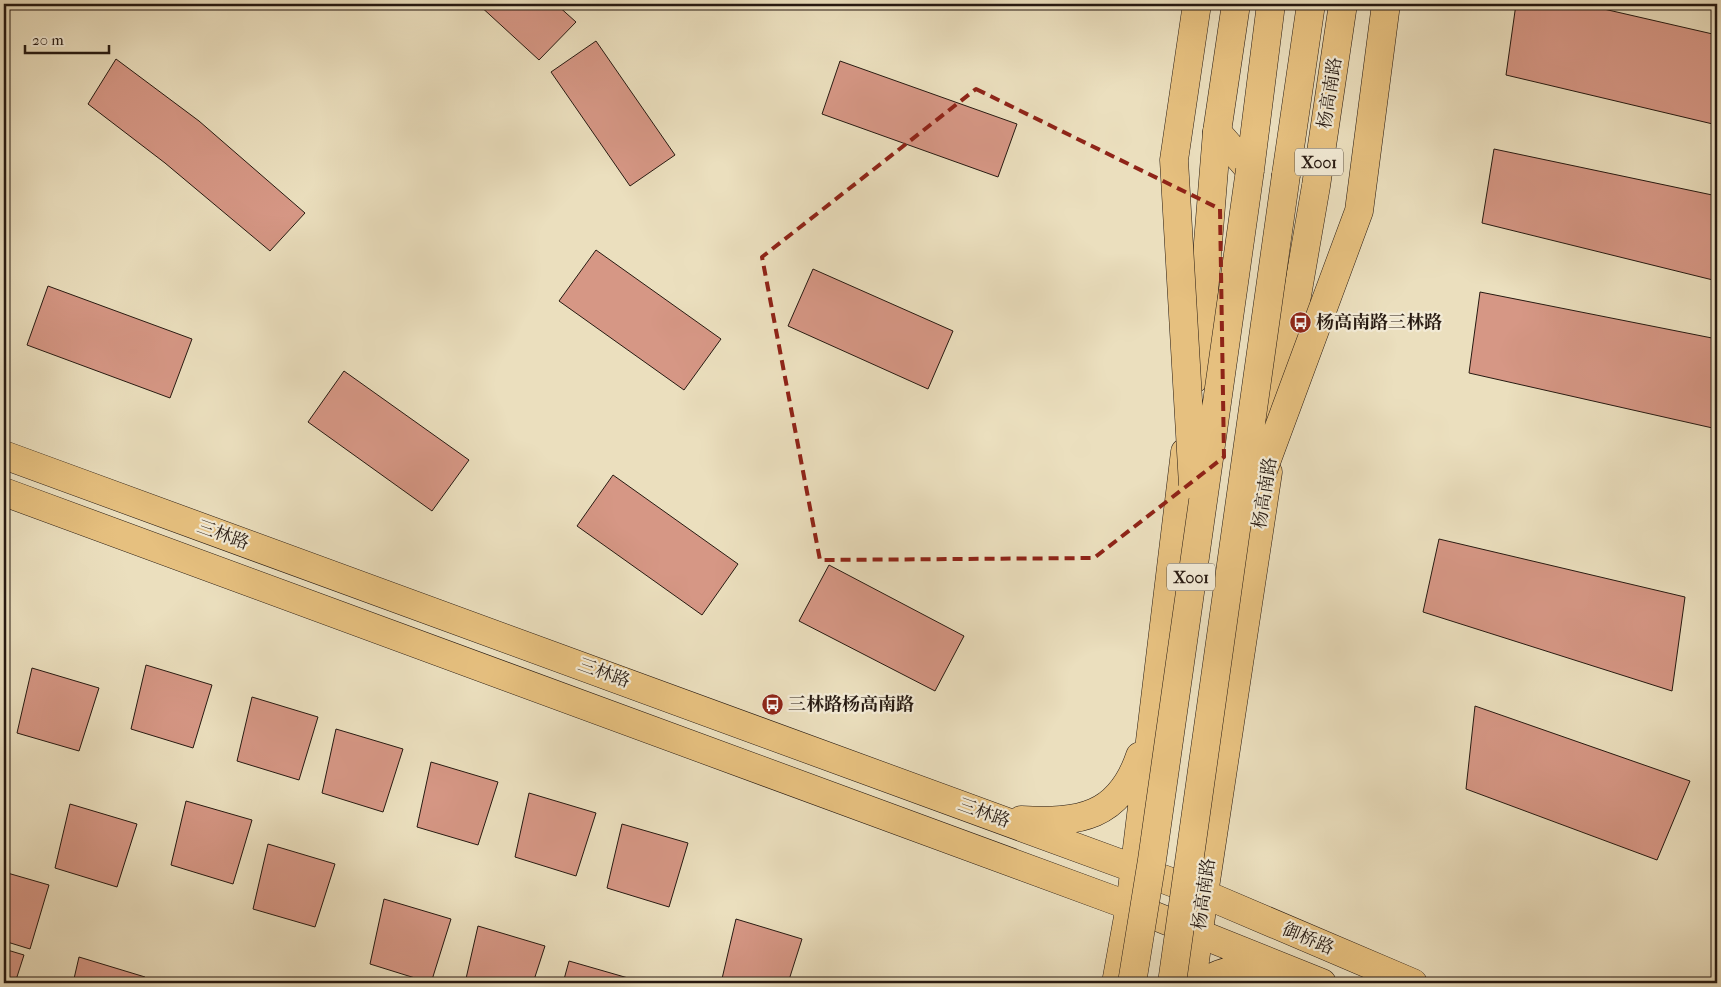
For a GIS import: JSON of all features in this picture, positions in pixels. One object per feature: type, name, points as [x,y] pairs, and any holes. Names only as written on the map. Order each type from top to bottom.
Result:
[{"type":"main road","name":"X001","points":[[1196,544],[1174,160],[1197,4]]},
{"type":"main road","name":"X001","points":[[1133,868],[1202,317],[1217,132],[1236,4]]},
{"type":"main road","name":"X001","points":[[1132,983],[1152,860],[1272,4]]},
{"type":"main road","name":"杨高南路","points":[[1172,983],[1311,4]]},
{"type":"main road","name":"杨高南路","points":[[1192,983],[1291,320],[1316,186],[1343,4]]},
{"type":"main road","name":"X001","points":[[1233,550],[1359,211],[1386,4]]},
{"type":"main road","points":[[1217,132],[1250,170]]},
{"type":"main road","name":"三林路","points":[[4,455],[1204,894]]},
{"type":"main road","name":"三林路","points":[[4,492],[1199,932]]},
{"type":"main road","points":[[980,812],[1021,820],[1049,821],[1076,820],[1099,811],[1121,793],[1135,772],[1150,728]]},
{"type":"main road","points":[[1116,983],[1130,906],[1133,868]]},
{"type":"main road","name":"御桥路","points":[[1204,894],[1413,983]]},
{"type":"main road","name":"御桥路","points":[[1199,932],[1312,979]]},
{"type":"main road","points":[[1203,983],[1218,974],[1233,970],[1262,969],[1312,979]]},
{"type":"highlighted area","points":[[976,89],[1220,209],[1224,457],[1094,558],[820,560],[762,257]]},
{"type":"building","points":[[478,4],[556,4],[576,22],[539,60]]},
{"type":"building","points":[[1516,4],[1582,4],[1717,35],[1717,125],[1506,75]]},
{"type":"building","points":[[596,41],[675,155],[630,186],[551,72]]},
{"type":"building","points":[[116,59],[199,121],[305,213],[270,251],[165,163],[88,104]]},
{"type":"building","points":[[840,61],[1017,124],[998,177],[822,114]]},
{"type":"building","points":[[1494,149],[1717,196],[1717,281],[1482,223]]},
{"type":"building","points":[[596,250],[721,339],[684,390],[559,301]]},
{"type":"building","points":[[813,269],[953,331],[928,389],[788,326]]},
{"type":"building","points":[[48,286],[192,339],[170,398],[27,345]]},
{"type":"building","points":[[1480,292],[1717,339],[1717,429],[1469,373]]},
{"type":"building","points":[[344,371],[469,460],[432,511],[308,422]]},
{"type":"building","points":[[613,475],[738,564],[702,615],[577,526]]},
{"type":"building","points":[[1439,539],[1685,597],[1672,691],[1423,612]]},
{"type":"building","points":[[829,565],[964,636],[935,691],[799,621]]},
{"type":"building","points":[[146,665],[212,685],[193,748],[131,729]]},
{"type":"building","points":[[32,668],[99,688],[79,751],[17,733]]},
{"type":"building","points":[[252,697],[318,717],[299,780],[237,761]]},
{"type":"building","points":[[1475,706],[1690,781],[1657,860],[1466,789]]},
{"type":"building","points":[[336,729],[403,749],[383,812],[322,793]]},
{"type":"building","points":[[431,762],[498,782],[478,845],[417,827]]},
{"type":"building","points":[[529,793],[596,813],[576,876],[515,857]]},
{"type":"building","points":[[186,801],[252,820],[233,884],[171,865]]},
{"type":"building","points":[[70,804],[137,824],[117,887],[55,868]]},
{"type":"building","points":[[622,824],[688,843],[669,907],[607,888]]},
{"type":"building","points":[[268,844],[335,864],[315,927],[253,909]]},
{"type":"building","points":[[4,872],[49,885],[30,949],[4,941]]},
{"type":"building","points":[[384,899],[451,919],[431,983],[370,964]]},
{"type":"building","points":[[736,919],[802,939],[788,983],[721,983]]},
{"type":"building","points":[[478,926],[545,946],[533,983],[465,983]]},
{"type":"building","points":[[4,949],[24,955],[15,983],[4,983]]},
{"type":"building","points":[[79,957],[145,977],[143,983],[73,983]]},
{"type":"building","points":[[569,961],[635,980],[634,983],[563,983]]},
{"type":"place","name":"杨高南路三林路","points":[[1300,322]]},
{"type":"place","name":"三林路杨高南路","points":[[772,704]]}]
